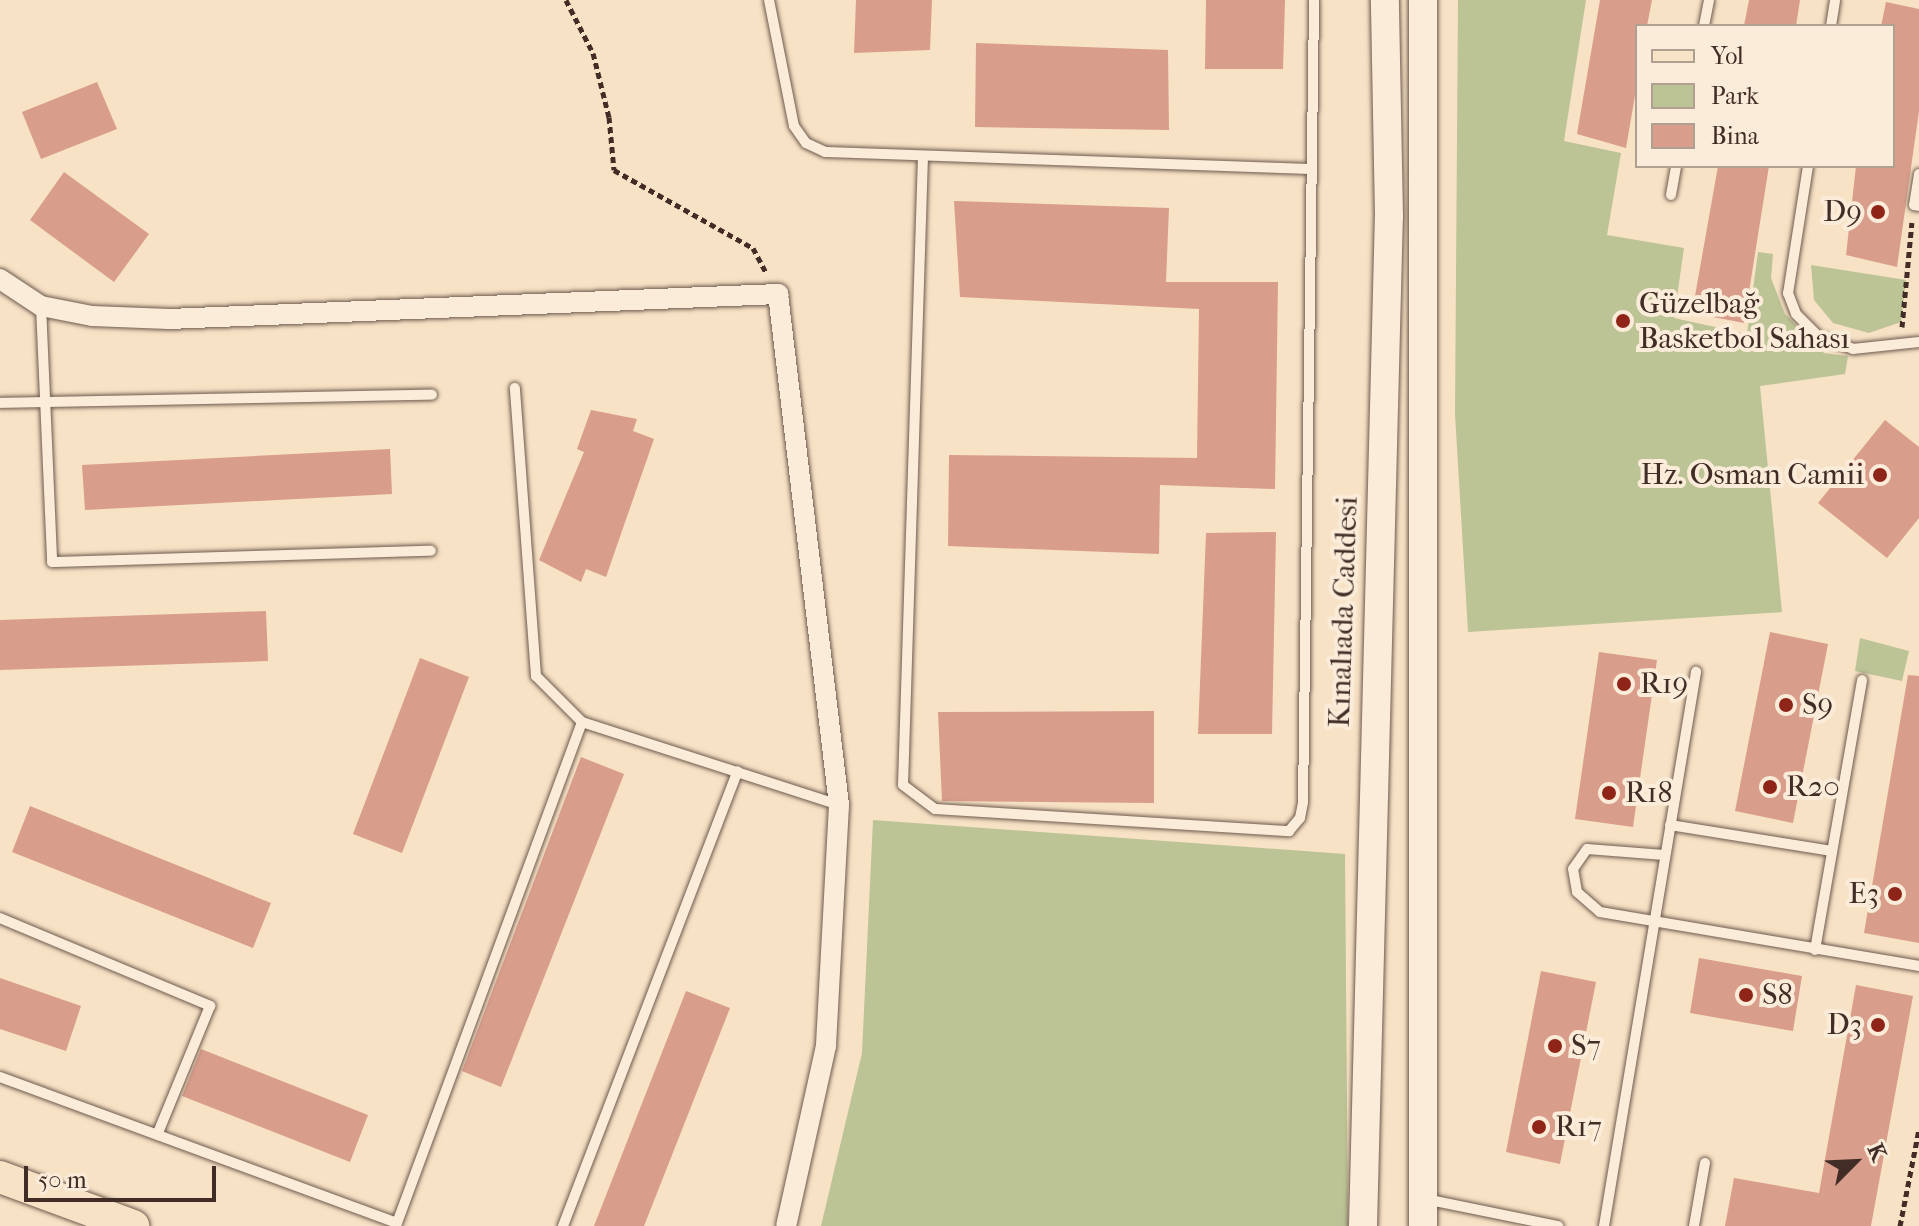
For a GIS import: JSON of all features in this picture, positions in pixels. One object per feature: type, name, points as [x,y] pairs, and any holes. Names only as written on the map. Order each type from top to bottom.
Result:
[{"type":"main road","name":"Kınalıada Caddesi","points":[[1363,1226],[1389,216],[1385,0]]},
{"type":"main road","points":[[1423,0],[1423,1212]]},
{"type":"main road","points":[[0,1177],[133,1226]]},
{"type":"street","points":[[0,279],[41,306],[92,316],[254,319],[778,294],[839,805],[826,1046],[786,1226]]},
{"type":"lane","points":[[769,0],[799,136],[825,152],[1312,169]]},
{"type":"lane","points":[[923,156],[903,785],[919,802],[935,809],[1283,833],[1294,827],[1303,802],[1314,0]]},
{"type":"lane","points":[[1704,24],[1709,0]]},
{"type":"lane","points":[[1831,24],[1835,0]]},
{"type":"lane","points":[[1671,195],[1676,168]]},
{"type":"lane","points":[[1808,168],[1788,293],[1796,314],[1834,344],[1853,349],[1919,342]]},
{"type":"lane","points":[[1916,205],[1919,174]]},
{"type":"lane","points":[[41,306],[52,562],[431,551]]},
{"type":"lane","points":[[515,388],[536,676],[582,722],[839,805]]},
{"type":"lane","points":[[0,403],[45,406],[432,395]]},
{"type":"lane","points":[[1604,1226],[1696,672]]},
{"type":"lane","points":[[1815,950],[1862,680]]},
{"type":"lane","points":[[0,1077],[397,1223],[582,722]]},
{"type":"lane","points":[[563,1226],[738,771]]},
{"type":"lane","points":[[1670,825],[1832,851]]},
{"type":"lane","points":[[1664,855],[1587,849],[1573,869],[1577,892],[1600,912],[1919,966]]},
{"type":"lane","points":[[0,918],[210,1006],[157,1135]]},
{"type":"lane","points":[[1694,1226],[1705,1163]]},
{"type":"lane","points":[[1423,1212],[1558,1226]]},
{"type":"path","points":[[566,0],[593,53],[609,117],[614,170],[753,248],[778,294]]},
{"type":"path","points":[[1903,344],[1916,205]]},
{"type":"path","points":[[1900,1226],[1919,1129]]},
{"type":"green space","points":[[1458,0],[1586,0],[1564,141],[1621,153],[1607,235],[1684,248],[1674,318],[1747,334],[1758,252],[1773,254],[1771,278],[1785,314],[1824,353],[1848,356],[1845,374],[1760,386],[1782,612],[1468,632],[1455,414]]},
{"type":"green space","points":[[1811,265],[1906,280],[1901,322],[1869,333],[1833,323],[1814,300]]},
{"type":"green space","points":[[1860,638],[1909,651],[1902,681],[1855,671]]},
{"type":"green space","points":[[873,820],[1345,854],[1348,1226],[821,1226],[862,1053]]},
{"type":"building","points":[[856,0],[932,0],[930,50],[854,53]]},
{"type":"building","points":[[1206,0],[1285,0],[1283,69],[1205,69]]},
{"type":"building","points":[[1600,0],[1652,0],[1647,24],[1635,24],[1635,96],[1626,148],[1577,134]]},
{"type":"building","points":[[1749,0],[1800,0],[1796,24],[1744,24]]},
{"type":"building","points":[[1886,2],[1919,9],[1919,111],[1897,267],[1846,255],[1856,168],[1895,168],[1895,24],[1881,24]]},
{"type":"building","points":[[976,43],[1168,50],[1169,130],[975,127]]},
{"type":"building","points":[[97,82],[117,129],[41,159],[22,112]]},
{"type":"building","points":[[1718,168],[1769,168],[1744,323],[1692,313]]},
{"type":"building","points":[[64,172],[149,234],[114,282],[30,220]]},
{"type":"building","points":[[954,201],[1169,208],[1166,282],[1278,282],[1275,489],[1160,485],[1159,554],[948,546],[949,455],[1197,458],[1199,309],[960,297]]},
{"type":"building","points":[[591,410],[637,419],[633,431],[654,439],[606,577],[586,569],[581,582],[539,560],[584,452],[577,449]]},
{"type":"building","name":"Hz. Osman Camii","points":[[1885,420],[1919,447],[1919,518],[1887,558],[1818,503]]},
{"type":"building","points":[[390,449],[392,494],[85,510],[82,465]]},
{"type":"building","points":[[1276,532],[1272,734],[1198,734],[1206,533]]},
{"type":"building","points":[[266,611],[268,661],[0,670],[0,620]]},
{"type":"building","points":[[1770,632],[1828,644],[1793,823],[1735,811]]},
{"type":"building","points":[[1599,652],[1657,660],[1633,827],[1575,819]]},
{"type":"building","points":[[420,658],[469,677],[402,853],[353,834]]},
{"type":"building","points":[[1908,675],[1919,676],[1919,943],[1864,933]]},
{"type":"building","points":[[1154,711],[1154,803],[942,801],[938,712]]},
{"type":"building","points":[[581,757],[624,774],[501,1087],[462,1071]]},
{"type":"building","points":[[30,806],[271,903],[253,948],[12,852]]},
{"type":"building","name":"S8","points":[[1699,958],[1802,976],[1793,1031],[1690,1013]]},
{"type":"building","points":[[1541,971],[1596,982],[1560,1164],[1506,1152]]},
{"type":"building","points":[[0,978],[81,1006],[66,1051],[0,1029]]},
{"type":"building","points":[[1856,985],[1913,996],[1871,1226],[1725,1226],[1734,1178],[1819,1193]]},
{"type":"building","points":[[686,991],[730,1008],[644,1226],[594,1226]]},
{"type":"building","points":[[201,1049],[368,1115],[350,1162],[182,1096]]},
{"type":"place","name":"D9","points":[[1878,212]]},
{"type":"place","name":"Güzelbağ Basketbol Sahası","points":[[1623,321]]},
{"type":"place","name":"Hz. Osman Camii","points":[[1880,475]]},
{"type":"place","name":"R19","points":[[1624,684]]},
{"type":"place","name":"S9","points":[[1786,705]]},
{"type":"place","name":"R20","points":[[1770,787]]},
{"type":"place","name":"R18","points":[[1609,793]]},
{"type":"place","name":"E3","points":[[1895,894]]},
{"type":"place","name":"S8","points":[[1746,995]]},
{"type":"place","name":"D3","points":[[1878,1025]]},
{"type":"place","name":"S7","points":[[1555,1046]]},
{"type":"place","name":"R17","points":[[1539,1127]]}]
